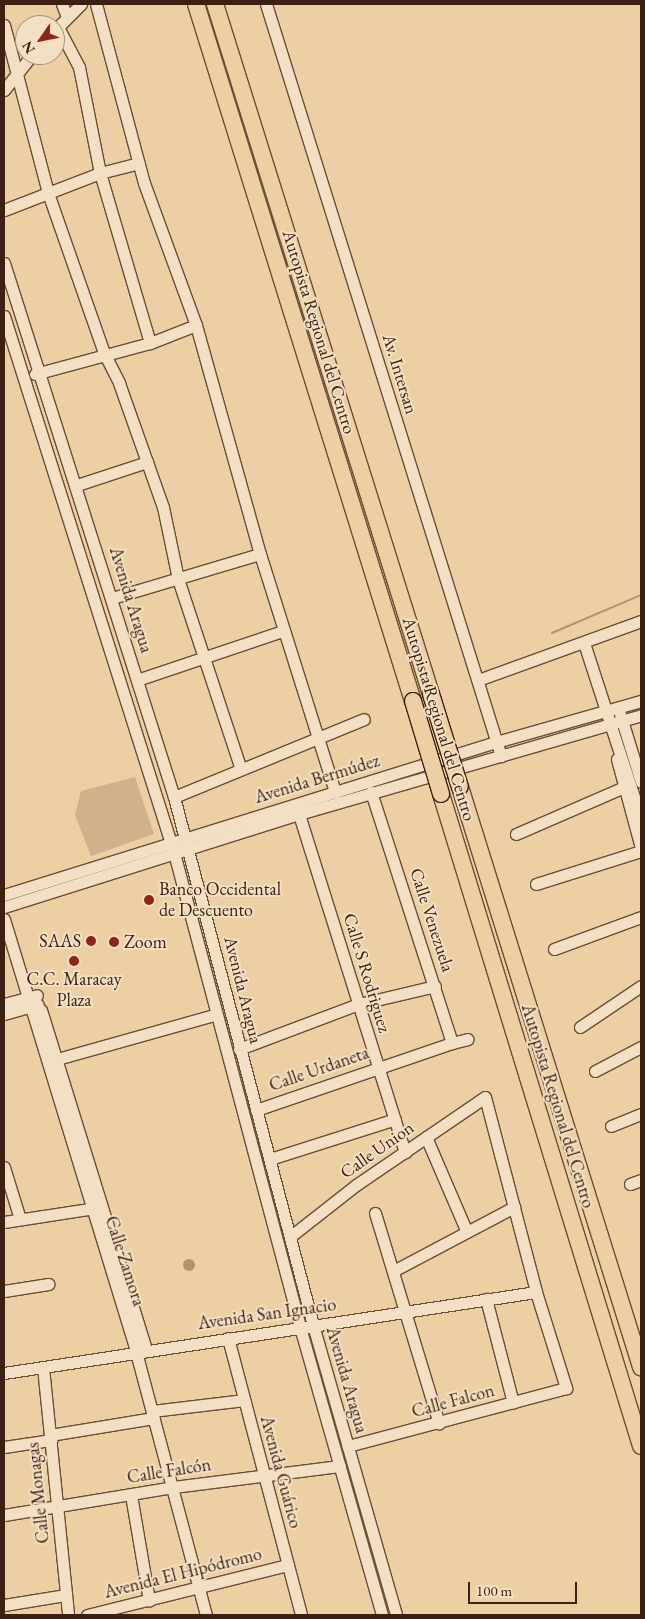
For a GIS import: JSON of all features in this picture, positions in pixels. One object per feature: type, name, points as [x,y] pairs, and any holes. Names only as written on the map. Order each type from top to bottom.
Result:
[{"type":"highway","name":"Autopista Regional del Centro","points":[[196,4],[413,701],[641,1446]]},
{"type":"highway","name":"Autopista Regional del Centro","points":[[215,4],[641,1367]]},
{"type":"street","points":[[62,4],[67,17],[81,4]]},
{"type":"street","points":[[96,4],[139,163],[196,325],[260,554],[315,738],[335,792]]},
{"type":"street","name":"Av. Intersan","points":[[266,4],[478,680],[500,756]]},
{"type":"street","points":[[4,25],[48,193],[104,353],[119,383],[163,507],[178,579],[241,769]]},
{"type":"street","points":[[65,43],[79,67],[100,173],[150,343]]},
{"type":"street","points":[[4,90],[24,65]]},
{"type":"street","points":[[4,210],[100,173],[139,163]]},
{"type":"street","name":"Avenida Aragua","points":[[4,263],[77,485],[186,837],[239,1049],[291,1236],[313,1325],[396,1615]]},
{"type":"street","name":"Avenida Aragua","points":[[4,316],[172,847],[300,1327],[382,1615]]},
{"type":"street","points":[[24,377],[104,353],[150,343],[196,325]]},
{"type":"street","points":[[77,485],[146,462]]},
{"type":"street","points":[[112,598],[260,554]]},
{"type":"street","points":[[478,680],[641,621]]},
{"type":"street","points":[[138,680],[283,631]]},
{"type":"street","points":[[584,643],[606,712],[617,723],[641,782]]},
{"type":"street","name":"Avenida Bermúdez","points":[[172,847],[189,849],[298,809],[335,792],[496,742],[641,701]]},
{"type":"street","points":[[619,708],[617,723],[620,750],[641,818]]},
{"type":"street","name":"Avenida Bermúdez","points":[[5,903],[172,847],[186,837],[371,792],[641,715]]},
{"type":"street","points":[[174,797],[315,738],[364,720]]},
{"type":"street","points":[[536,884],[641,849],[616,764],[620,750]]},
{"type":"street","points":[[516,834],[622,788]]},
{"type":"street","name":"Calle Venezuela","points":[[371,792],[452,1043]]},
{"type":"street","name":"Calle S Rodriguez","points":[[298,809],[405,1152]]},
{"type":"street","name":"Calle Zamora","points":[[5,903],[53,1060],[102,1207],[141,1351],[153,1415],[206,1615]]},
{"type":"street","points":[[554,949],[641,917]]},
{"type":"street","name":"Calle Zamora","points":[[4,919],[34,1000]]},
{"type":"street","points":[[239,1049],[359,1004],[435,986]]},
{"type":"street","points":[[580,1027],[641,986]]},
{"type":"street","points":[[4,1004],[34,1000]]},
{"type":"street","points":[[4,1014],[34,1000]]},
{"type":"street","points":[[53,1060],[217,1014]]},
{"type":"street","points":[[452,1043],[468,1039]]},
{"type":"street","name":"Calle Urdaneta","points":[[256,1110],[452,1043]]},
{"type":"street","points":[[595,1071],[641,1047]]},
{"type":"street","name":"Calle Zamora","points":[[53,1060],[90,1210],[141,1351]]},
{"type":"street","name":"Calle Union","points":[[291,1236],[356,1185],[485,1096],[514,1207]]},
{"type":"street","points":[[611,1126],[641,1114]]},
{"type":"street","points":[[270,1159],[395,1118]]},
{"type":"street","points":[[426,1137],[467,1232]]},
{"type":"street","points":[[4,1167],[20,1219]]},
{"type":"street","points":[[4,1222],[102,1207]]},
{"type":"street","points":[[395,1270],[514,1207],[536,1292]]},
{"type":"street","points":[[375,1213],[395,1270],[439,1424]]},
{"type":"street","points":[[4,1291],[48,1284]]},
{"type":"street","name":"Avenida San Ignacio","points":[[4,1374],[141,1351],[536,1292]]},
{"type":"street","name":"Calle Falcon","points":[[348,1446],[439,1424],[566,1388],[536,1292]]},
{"type":"street","points":[[486,1299],[513,1403]]},
{"type":"street","name":"Avenida Guárico","points":[[228,1338],[301,1615]]},
{"type":"street","name":"Calle Monagas","points":[[43,1367],[68,1615]]},
{"type":"street","points":[[4,1447],[153,1415],[244,1400]]},
{"type":"street","name":"Calle Falcón","points":[[4,1515],[173,1488],[340,1466]]},
{"type":"street","points":[[131,1495],[149,1600]]},
{"type":"street","name":"Avenida El Hipódromo","points":[[87,1615],[288,1565]]},
{"type":"street","points":[[4,1605],[66,1595]]},
{"type":"shaded area","points":[[135,777],[154,834],[91,856],[75,815],[81,791]]},
{"type":"shaded area","points":[[187,1259],[191,1259],[195,1265],[191,1271],[187,1271],[183,1267],[183,1263]]},
{"type":"waterway","points":[[552,633],[641,595]]},
{"type":"place","name":"Banco Occidental de Descuento","points":[[149,900]]},
{"type":"place","name":"SAAS","points":[[91,941]]},
{"type":"place","name":"Zoom","points":[[114,942]]},
{"type":"place","name":"C.C. Maracay Plaza","points":[[74,961]]}]
